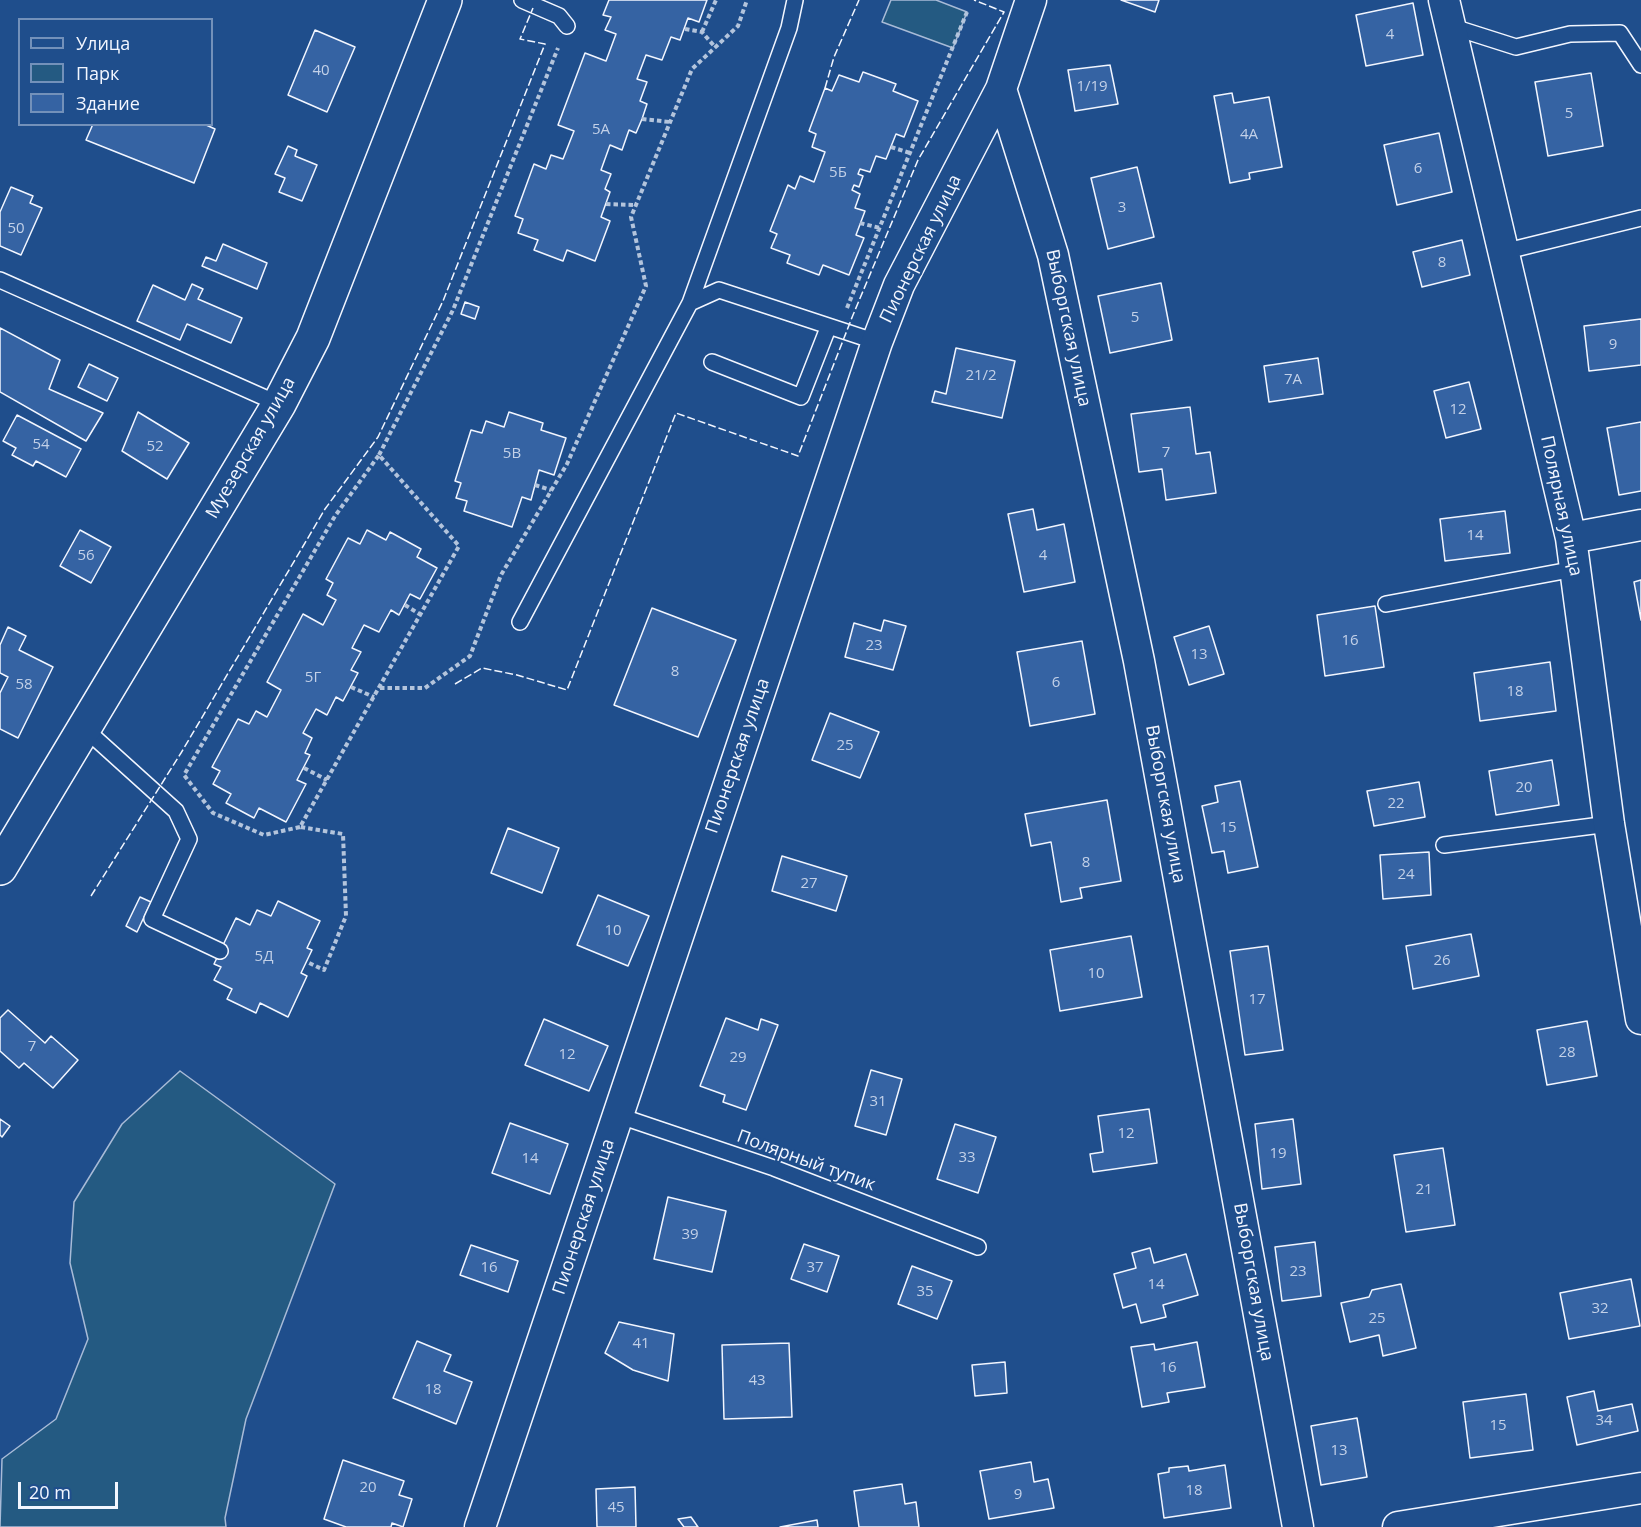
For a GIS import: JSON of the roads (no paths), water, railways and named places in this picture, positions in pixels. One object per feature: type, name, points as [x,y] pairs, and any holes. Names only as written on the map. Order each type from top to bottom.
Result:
[{"type":"main road","name":"Муезерская улица","points":[[0,868],[279,404],[314,338],[445,0]]},
{"type":"street","name":"Пионерская улица","points":[[480,1527],[877,342],[899,285],[1001,89],[1031,0]]},
{"type":"street","name":"Полярная улица","points":[[1447,13],[1571,538],[1609,824],[1641,1018]]},
{"type":"street","name":"Выборгская улица","points":[[1001,89],[1053,255],[1139,661],[1298,1527]]},
{"type":"street","points":[[1571,538],[1641,525]]},
{"type":"street","points":[[1398,1527],[1641,1488]]},
{"type":"lane","points":[[522,0],[559,16],[567,26]]},
{"type":"lane","points":[[520,622],[690,303],[789,28],[795,0]]},
{"type":"lane","points":[[1447,13],[1516,47],[1570,34],[1620,33],[1641,65]]},
{"type":"lane","points":[[1503,252],[1641,218]]},
{"type":"lane","points":[[0,280],[279,404]]},
{"type":"lane","points":[[690,303],[719,290],[877,342]]},
{"type":"lane","points":[[712,362],[801,397],[833,329]]},
{"type":"lane","points":[[1386,604],[1575,569]]},
{"type":"lane","points":[[84,728],[176,811],[189,839],[152,919],[220,951]]},
{"type":"lane","points":[[1444,845],[1609,824]]},
{"type":"lane","name":"Полярный тупик","points":[[618,1115],[774,1168],[978,1247]]}]
